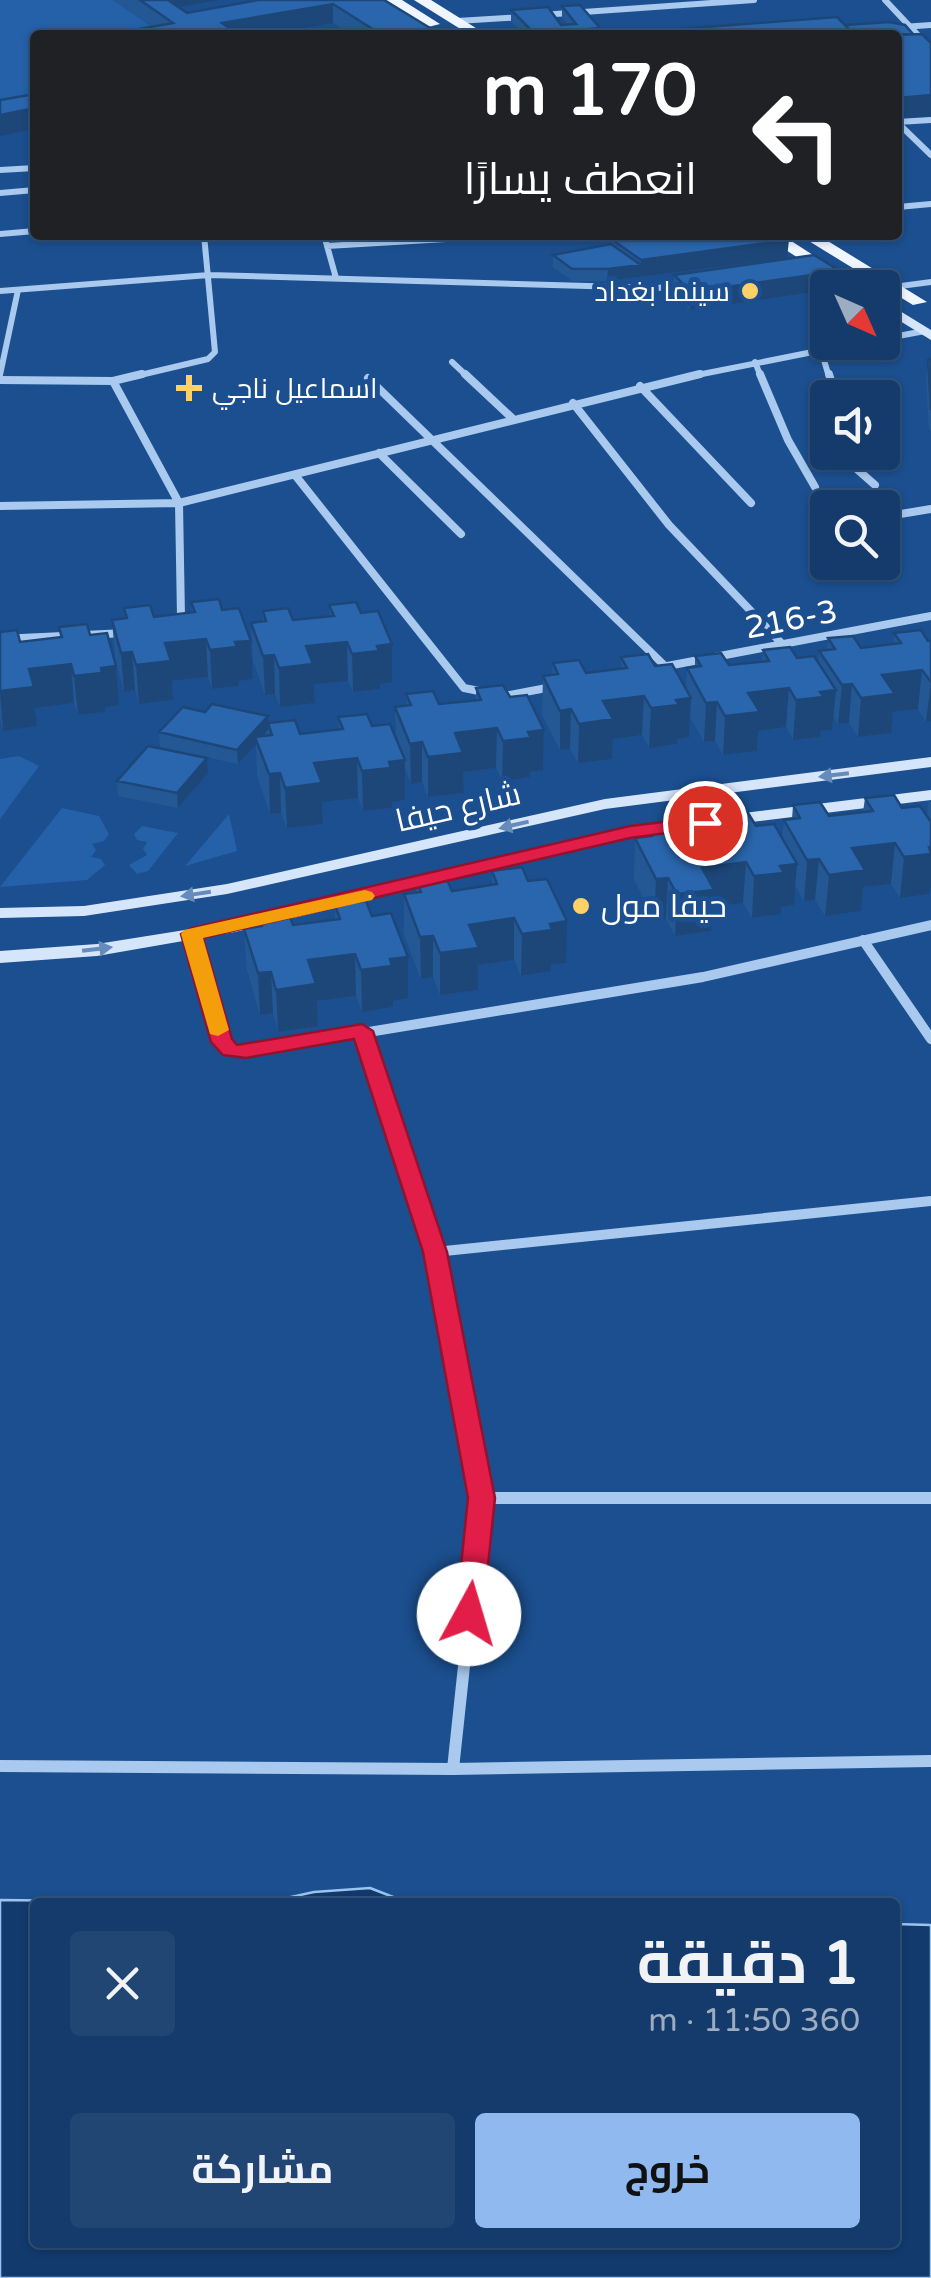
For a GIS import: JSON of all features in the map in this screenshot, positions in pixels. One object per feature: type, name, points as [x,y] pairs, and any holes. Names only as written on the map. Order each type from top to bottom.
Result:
[{"type":"main road","points":[[393,0],[454,28]]},
{"type":"main road","points":[[421,0],[454,28]]},
{"type":"main road","points":[[779,240],[828,270]]},
{"type":"main road","points":[[814,240],[858,270]]},
{"type":"main road","points":[[900,295],[925,304],[924,331]]},
{"type":"main road","points":[[900,316],[924,331]]},
{"type":"main road","name":"شارع حيفا","points":[[0,913],[84,911],[227,889],[606,804],[931,762]]},
{"type":"main road","name":"شارع حيفا","points":[[0,957],[97,950],[192,934],[630,832],[931,794]]},
{"type":"street","points":[[454,28],[754,0]]},
{"type":"street","points":[[885,0],[931,49]]},
{"type":"street","points":[[874,30],[931,25]]},
{"type":"street","points":[[902,123],[931,120]]},
{"type":"street","points":[[902,127],[931,155]]},
{"type":"street","points":[[0,170],[30,168]]},
{"type":"street","points":[[0,192],[30,190]]},
{"type":"street","points":[[902,207],[931,204]]},
{"type":"street","points":[[0,234],[30,231]]},
{"type":"street","points":[[18,290],[0,378],[113,382],[208,360],[215,352],[205,240]]},
{"type":"street","points":[[325,240],[336,278]]},
{"type":"street","points":[[327,246],[429,240]]},
{"type":"street","points":[[803,269],[822,266]]},
{"type":"street","points":[[0,292],[208,274],[658,288],[694,283]]},
{"type":"street","points":[[900,288],[931,282]]},
{"type":"street","points":[[0,506],[179,503],[640,386],[810,352]]},
{"type":"street","points":[[452,362],[512,418]]},
{"type":"street","points":[[755,362],[788,440],[815,487]]},
{"type":"street","points":[[368,378],[666,666]]},
{"type":"street","points":[[113,382],[179,503],[181,617],[170,625]]},
{"type":"street","points":[[640,386],[751,503]]},
{"type":"street","points":[[573,403],[668,525],[784,647]]},
{"type":"street","points":[[379,452],[461,534]]},
{"type":"street","points":[[859,470],[875,485]]},
{"type":"street","points":[[296,475],[464,688],[504,696],[558,686]]},
{"type":"street","points":[[900,514],[931,508]]},
{"type":"street","name":"216-3","points":[[648,670],[931,616]]},
{"type":"street","points":[[0,639],[133,632]]},
{"type":"street","points":[[192,934],[222,1042],[231,1051],[246,1052],[703,977],[931,925]]},
{"type":"street","points":[[863,940],[931,1039]]},
{"type":"street","points":[[362,1031],[435,1252],[482,1498],[453,1769]]},
{"type":"street","points":[[435,1252],[931,1201]]},
{"type":"street","points":[[482,1498],[931,1498]]},
{"type":"street","points":[[0,1766],[453,1769],[931,1761]]},
{"type":"shaded area","points":[[0,0],[113,0],[157,30],[30,30],[30,116],[0,121]]},
{"type":"shaded area","points":[[19,756],[39,766],[0,819],[0,759]]},
{"type":"shaded area","points":[[62,808],[99,816],[109,834],[104,841],[92,844],[96,850],[91,857],[101,859],[105,865],[87,880],[0,887]]},
{"type":"shaded area","points":[[229,814],[237,851],[185,866]]},
{"type":"shaded area","points":[[142,826],[178,833],[148,871],[137,874],[129,865],[147,855],[143,849],[147,842],[137,840],[134,834]]},
{"type":"shaded area","points":[[370,1888],[396,1898],[286,1898]]},
{"type":"shaded area","points":[[0,1900],[30,1900],[30,2248],[900,2248],[900,1924],[931,1925],[931,2278],[0,2278]]},
{"type":"building","points":[[140,0],[168,0],[187,13],[258,0],[384,0],[433,30],[374,30],[333,4],[222,23],[232,30],[133,30],[173,23]]},
{"type":"building","points":[[580,5],[600,28],[530,29],[511,10],[548,7],[561,25],[576,24],[562,6]]},
{"type":"building","points":[[837,17],[850,30],[668,30]]},
{"type":"building","points":[[889,22],[905,25],[913,34],[902,34],[902,30],[850,30],[845,25]]},
{"type":"building","points":[[922,34],[931,43],[931,95],[902,98],[902,35]]},
{"type":"building","points":[[30,95],[30,109],[0,115],[0,100]]},
{"type":"building","points":[[612,240],[789,240],[641,260]]},
{"type":"building","points":[[611,244],[641,265],[572,269],[553,255]]},
{"type":"building","points":[[814,255],[838,270],[810,270],[810,275],[691,292],[674,275]]},
{"type":"building","points":[[931,359],[931,410],[928,360]]},
{"type":"building","points":[[219,599],[222,610],[239,608],[251,641],[210,650],[206,639],[165,643],[171,661],[136,665],[132,652],[121,653],[112,620],[127,618],[124,608],[150,605],[154,617],[195,612],[191,602]]},
{"type":"building","points":[[356,602],[361,613],[378,611],[392,644],[377,646],[379,651],[352,654],[347,642],[306,646],[313,664],[279,668],[274,655],[263,656],[251,623],[266,621],[263,611],[288,608],[293,620],[334,616],[329,605]]},
{"type":"building","points":[[87,624],[90,635],[107,633],[116,666],[101,668],[102,673],[74,676],[71,664],[29,669],[34,687],[0,691],[0,632],[17,630],[20,642],[62,637],[59,627]]},
{"type":"building","points":[[921,630],[931,641],[931,682],[922,670],[882,675],[895,694],[861,698],[852,684],[842,685],[819,651],[835,649],[828,638],[853,636],[861,648],[901,643],[894,633]]},
{"type":"building","points":[[790,647],[797,658],[814,656],[836,690],[820,692],[824,697],[796,700],[789,688],[748,693],[760,712],[725,716],[717,702],[706,703],[687,668],[701,666],[695,656],[721,653],[729,665],[769,661],[763,650]]},
{"type":"building","points":[[648,654],[655,666],[672,664],[691,698],[676,700],[679,705],[651,708],[644,696],[603,701],[613,719],[579,724],[571,709],[560,711],[543,676],[558,674],[553,663],[579,660],[586,673],[627,668],[621,657]]},
{"type":"building","points":[[503,685],[510,697],[527,695],[544,730],[528,732],[531,738],[503,741],[497,728],[455,733],[463,753],[428,757],[422,742],[410,744],[395,707],[411,705],[406,694],[433,691],[439,704],[481,700],[476,688]]},
{"type":"building","points":[[212,704],[268,716],[237,750],[159,732],[183,707],[205,712]]},
{"type":"building","points":[[367,714],[372,726],[390,724],[405,760],[389,762],[391,768],[362,771],[357,758],[314,763],[322,783],[285,788],[280,773],[269,774],[255,737],[272,735],[268,723],[295,720],[300,734],[343,729],[338,717]]},
{"type":"building","points":[[148,746],[207,758],[177,793],[117,781]]},
{"type":"building","points":[[894,795],[902,808],[920,806],[931,822],[931,854],[904,857],[895,843],[852,848],[865,870],[829,875],[819,859],[807,860],[784,820],[800,818],[793,805],[820,802],[829,816],[873,811],[865,798]]},
{"type":"building","points":[[748,813],[756,826],[774,824],[797,864],[780,866],[784,873],[754,876],[746,862],[702,868],[714,890],[677,894],[668,878],[656,879],[635,838],[652,836],[646,824],[673,820],[681,835],[726,829],[719,817]]},
{"type":"building","points":[[522,867],[528,881],[547,879],[567,921],[550,924],[552,930],[522,934],[514,918],[469,925],[479,948],[440,953],[433,936],[420,937],[404,894],[421,892],[416,878],[445,875],[452,891],[497,884],[492,871]]},
{"type":"building","points":[[366,901],[372,916],[391,913],[408,957],[390,959],[392,966],[361,970],[355,954],[308,960],[316,984],[276,990],[271,972],[258,973],[244,929],[262,926],[258,913],[287,909],[293,925],[340,919],[335,905]]},
{"type":"slow traffic","points":[[218,1030],[192,934],[234,928],[365,896]]},
{"type":"place","name":"سينما بغداد","points":[[750,291]]},
{"type":"place","name":"اسماعيل ناجي","points":[[189,388]]},
{"type":"place","name":"حيفا مول","points":[[581,906]]},
{"type":"route","points":[[469,1614],[482,1498],[435,1252],[362,1031],[246,1052],[231,1051],[222,1042],[192,934],[234,928],[630,832],[705,823]]}]
